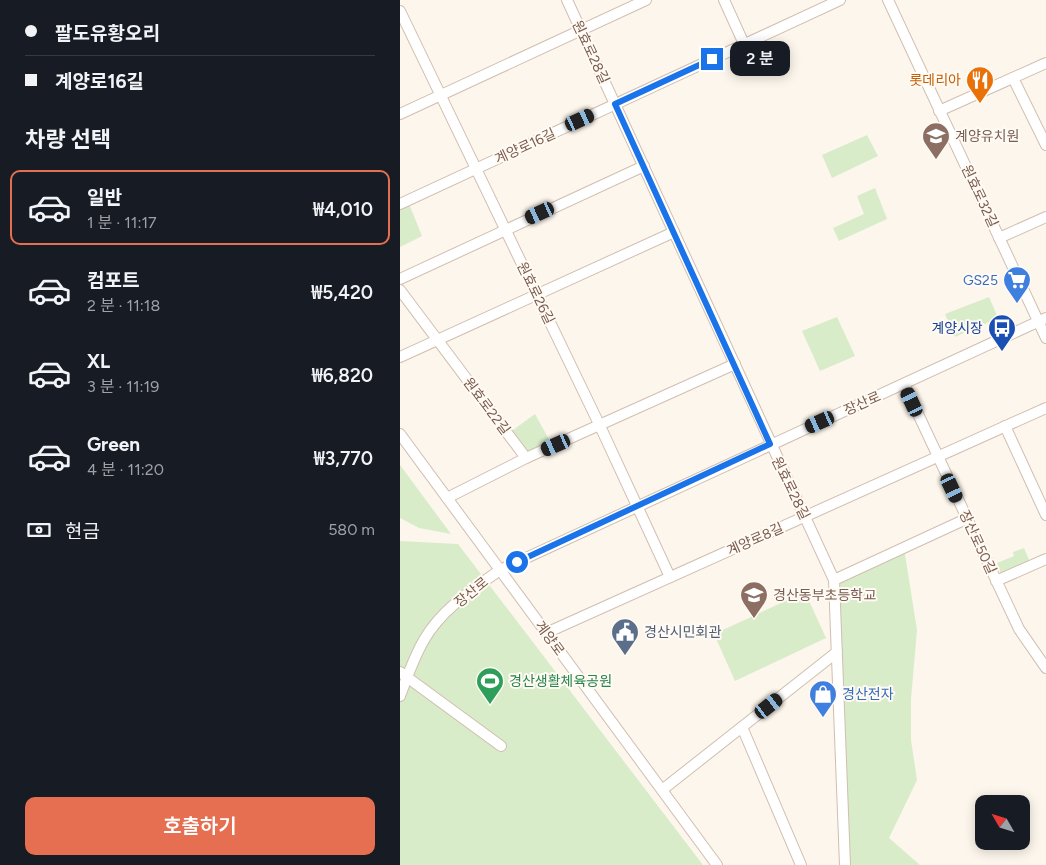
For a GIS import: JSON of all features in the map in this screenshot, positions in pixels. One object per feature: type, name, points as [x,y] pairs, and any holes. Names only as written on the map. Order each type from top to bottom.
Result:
[{"type":"street","name":"원효로28길","points":[[567,0],[834,580],[845,865]]},
{"type":"street","points":[[400,114],[646,0]]},
{"type":"street","points":[[724,0],[744,44]]},
{"type":"street","name":"계양로16길","points":[[400,204],[840,0]]},
{"type":"street","name":"원효로32길","points":[[888,0],[999,238],[1042,320],[1046,338]]},
{"type":"street","name":"원효로26길","points":[[400,11],[600,426],[670,577]]},
{"type":"street","points":[[940,111],[1046,63]]},
{"type":"street","points":[[1013,78],[1046,145]]},
{"type":"street","points":[[400,279],[644,166]]},
{"type":"street","points":[[999,238],[1046,217]]},
{"type":"street","points":[[400,357],[674,232]]},
{"type":"street","name":"원효로22길","points":[[400,290],[526,458]]},
{"type":"street","name":"장산로","points":[[400,696],[404,674],[431,629],[466,595],[500,570],[1042,320]]},
{"type":"street","points":[[447,498],[526,458],[735,364]]},
{"type":"street","name":"장산로50길","points":[[904,384],[1019,629],[1046,668]]},
{"type":"street","name":"계양로8길","points":[[546,633],[1046,408]]},
{"type":"street","points":[[1004,426],[1046,515]]},
{"type":"street","name":"계양로","points":[[400,434],[717,865]]},
{"type":"street","points":[[834,580],[966,518]]},
{"type":"street","points":[[996,580],[1046,559]]},
{"type":"street","points":[[662,790],[837,652]]},
{"type":"street","points":[[404,674],[501,746]]},
{"type":"street","points":[[742,727],[801,865]]},
{"type":"green space","points":[[867,135],[878,156],[832,178],[822,155]]},
{"type":"green space","points":[[875,188],[887,219],[839,241],[833,228],[864,214],[857,196]]},
{"type":"green space","points":[[409,204],[422,236],[400,247],[400,208]]},
{"type":"green space","points":[[989,297],[998,318],[955,337],[945,314]]},
{"type":"green space","points":[[837,317],[855,356],[820,371],[802,331]]},
{"type":"green space","points":[[535,414],[552,445],[526,456],[509,433]]},
{"type":"green space","points":[[400,465],[451,534],[419,528],[400,518]]},
{"type":"green space","name":"경산생활체육공원","points":[[400,541],[458,544],[703,865],[400,865]]},
{"type":"green space","points":[[904,548],[917,630],[911,699],[911,740],[917,780],[889,838],[920,865],[845,865],[834,580]]},
{"type":"green space","points":[[1024,548],[1030,562],[1001,574],[997,563],[1014,556],[1013,552]]},
{"type":"green space","points":[[805,592],[826,638],[735,681],[714,634]]},
{"type":"place","name":"롯데리아","points":[[980,104]]},
{"type":"place","name":"계양유치원","points":[[936,160]]},
{"type":"place","name":"GS25","points":[[1017,304]]},
{"type":"place","name":"계양시장","points":[[1002,352]]},
{"type":"place","name":"경산동부초등학교","points":[[754,619]]},
{"type":"place","name":"경산시민회관","points":[[625,656]]},
{"type":"place","name":"경산생활체육공원","points":[[490,705]]},
{"type":"place","name":"경산전자","points":[[823,718]]},
{"type":"route","points":[[517,562],[770,444],[615,104],[712,59]]}]
